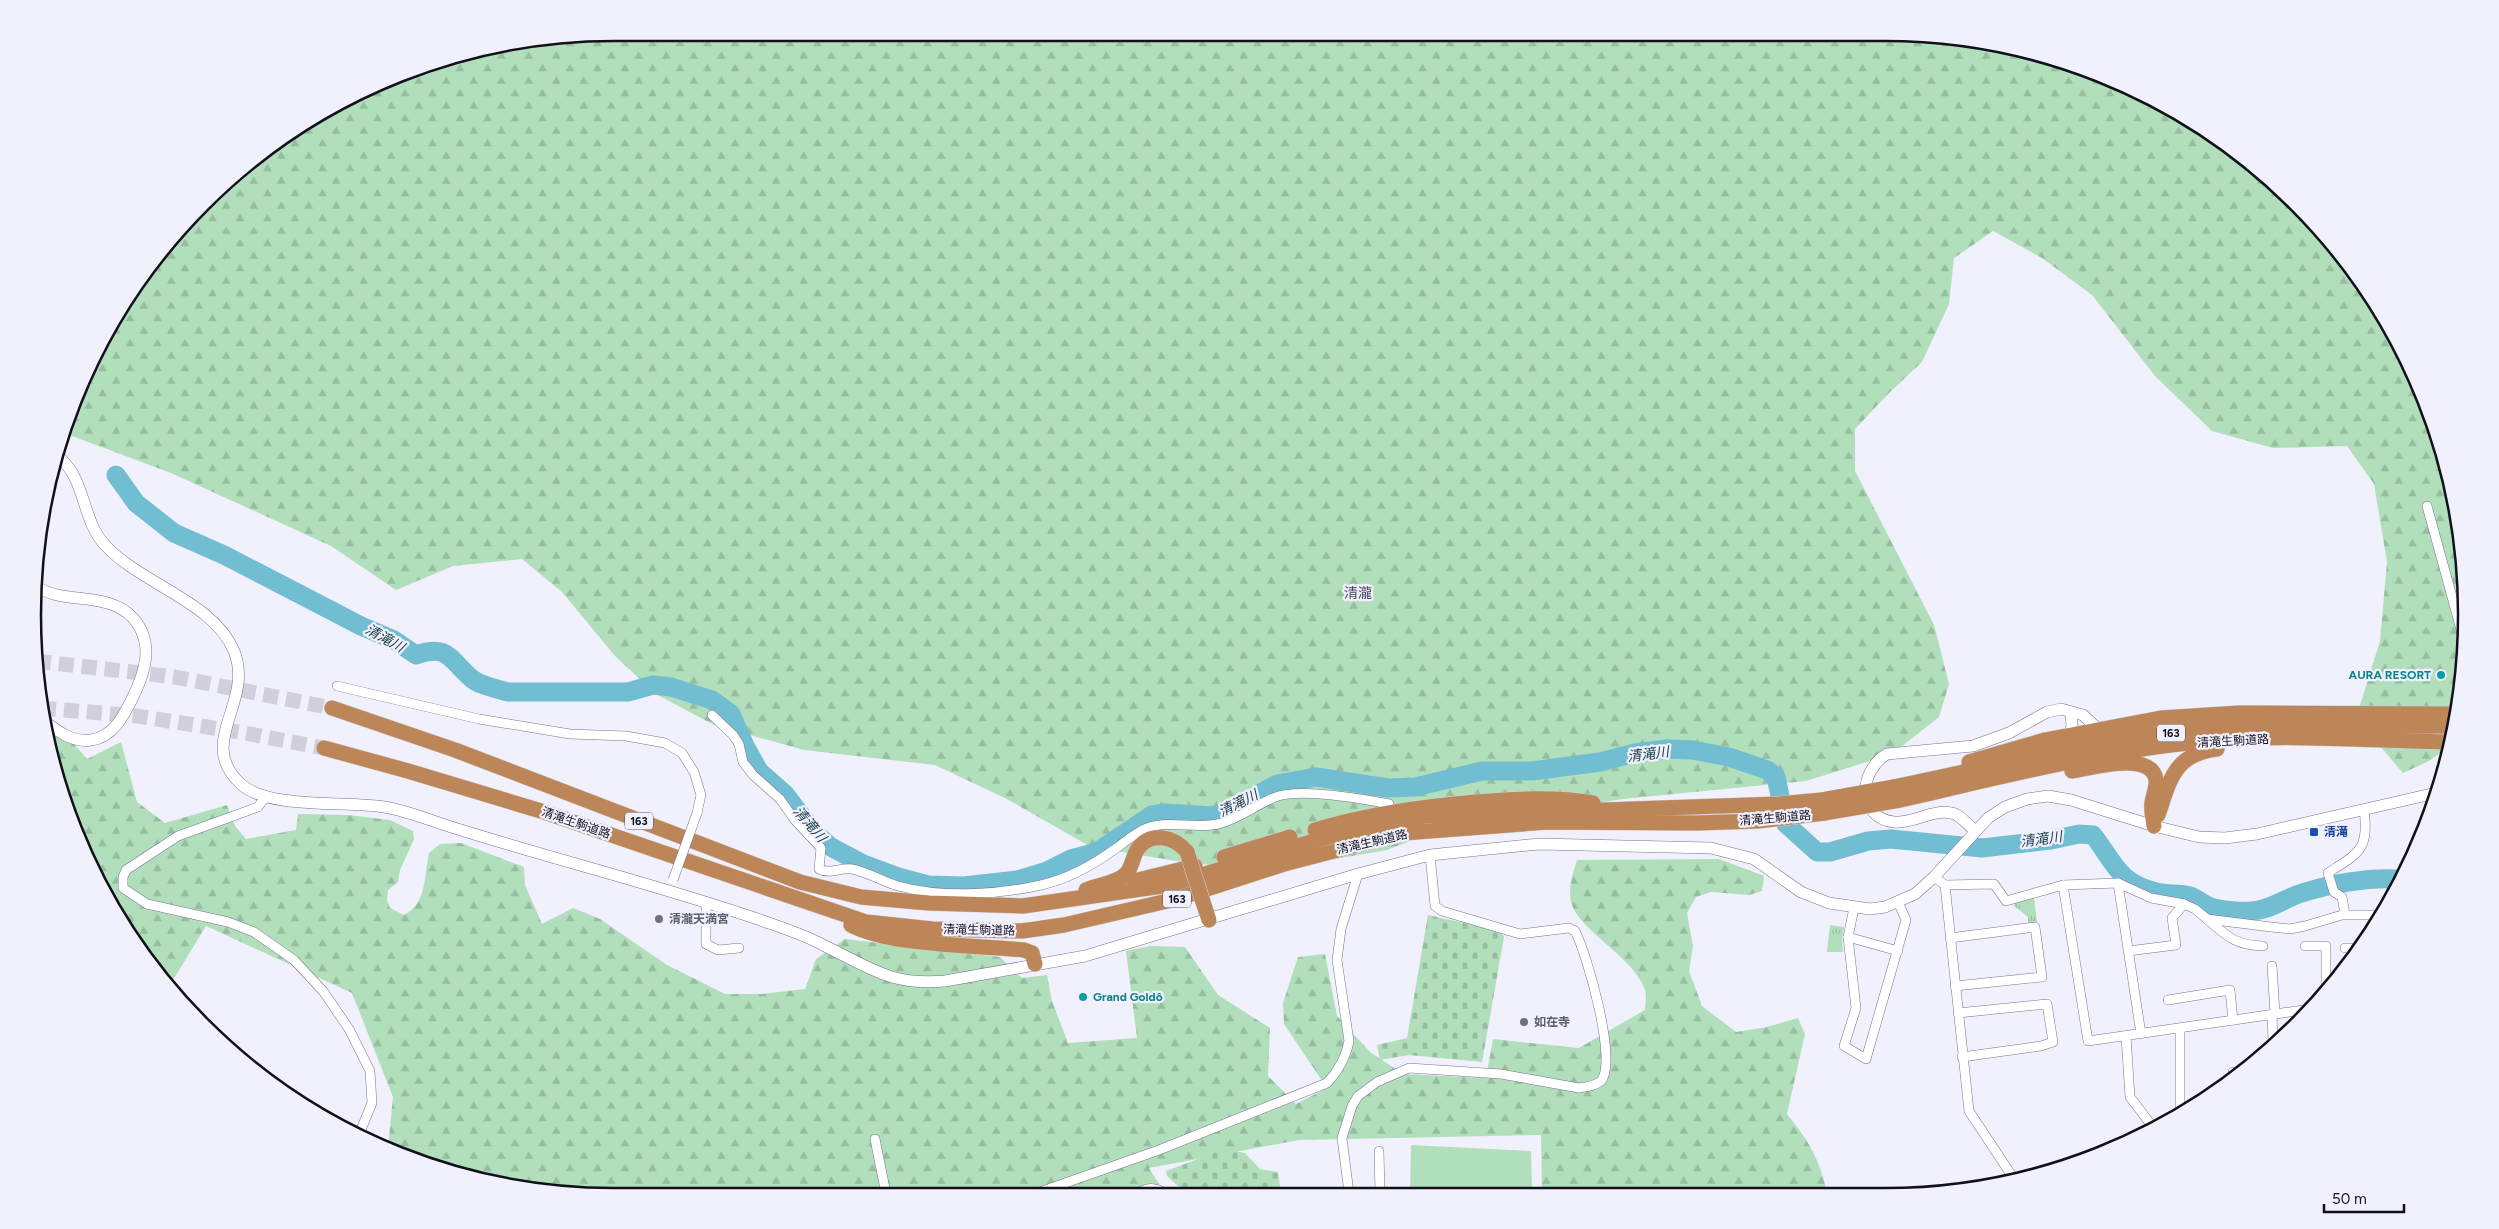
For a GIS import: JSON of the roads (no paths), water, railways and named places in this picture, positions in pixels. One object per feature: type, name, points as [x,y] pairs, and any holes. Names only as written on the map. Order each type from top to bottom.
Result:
[{"type":"highway","name":"清滝生駒道路","points":[[332,708],[455,750],[800,882],[861,897],[975,906],[1023,906],[1169,885],[1327,837],[1425,816],[1779,804],[1823,807]]},
{"type":"highway","points":[[1922,782],[1971,762],[2013,748],[2161,718],[2240,713],[2449,714]]},
{"type":"highway","name":"清滝生駒道路","points":[[1897,794],[1922,782],[2127,737],[2225,727],[2447,726]]},
{"type":"highway","name":"清滝生駒道路","points":[[324,748],[541,811],[866,922],[932,929],[1022,931],[1064,925],[1176,899],[1284,864],[1403,833],[1547,822],[1696,823],[1758,821],[1897,794],[1970,784],[2103,755],[2158,746],[2220,740],[2313,739],[2443,742]]},
{"type":"highway","points":[[2154,826],[2173,772],[2185,759],[2202,751],[2313,739]]},
{"type":"highway","points":[[1970,784],[2012,780],[2131,762],[2144,763],[2152,770],[2156,779],[2152,804],[2154,826]]},
{"type":"highway","points":[[975,906],[996,900],[1086,890],[1154,877],[1358,817],[1390,811],[1506,800],[1566,798],[1623,809]]},
{"type":"highway","points":[[1086,890],[1119,880],[1133,864],[1142,844],[1157,838],[1174,840],[1187,852],[1209,920]]},
{"type":"highway","points":[[1133,864],[1142,874],[1154,877]]},
{"type":"highway","name":"163","points":[[806,901],[864,932],[952,944],[1024,950],[1032,953],[1036,964]]},
{"type":"street","points":[[62,461],[75,479],[92,527],[103,544],[119,559],[140,574],[206,616],[227,638],[233,649],[240,675],[239,688],[221,746],[222,756],[231,775],[245,788],[281,800],[385,807],[671,885],[706,903],[822,944],[885,977],[901,980],[926,983],[945,981],[1086,956],[1358,874],[1430,855],[1539,844],[1711,848],[1754,859],[1802,892],[1829,903],[1870,909],[1898,902],[1914,894],[1934,877],[1988,818],[2005,807],[2027,800],[2048,796],[2071,800],[2154,826],[2199,837],[2225,838],[2257,834],[2428,795]]},
{"type":"street","points":[[2427,506],[2458,619]]},
{"type":"street","points":[[42,588],[58,596],[94,599],[120,608],[139,625],[145,645],[144,675],[123,718],[108,732],[91,740],[81,740],[68,737],[52,726]]},
{"type":"street","points":[[337,686],[479,719],[570,734],[626,736],[664,743],[682,753],[694,772],[701,795],[697,813],[671,885]]},
{"type":"street","points":[[1972,834],[1952,813],[1944,812],[1907,822],[1881,819],[1873,812],[1867,800],[1866,780],[1871,767],[1877,760],[1887,754],[1973,746],[2008,733],[2047,712],[2062,709],[2083,716],[2099,730]]},
{"type":"street","points":[[2068,736],[2072,727],[2071,713]]},
{"type":"street","points":[[712,715],[733,735],[739,744],[743,762],[753,775],[780,799],[794,819],[821,848],[819,869],[825,872],[851,869],[884,882],[930,892],[963,894],[1040,885],[1059,880],[1088,867],[1146,829],[1160,825],[1201,826],[1218,824],[1235,818],[1274,797],[1284,795],[1348,796],[1389,804],[1390,811]]},
{"type":"street","points":[[266,796],[258,807],[178,836],[141,859],[126,870],[123,877],[123,888],[147,904],[228,922],[254,932],[294,960],[323,991],[349,1029],[370,1071],[372,1103],[361,1129]]},
{"type":"street","points":[[2345,914],[2342,897],[2334,892],[2328,873],[2351,858],[2365,841],[2367,832],[2364,809]]},
{"type":"street","points":[[1347,1188],[1342,1138],[1352,1106],[1358,1096],[1396,1072],[1409,1068],[1501,1074],[1579,1088],[1591,1087],[1601,1081],[1606,1071],[1606,1048],[1596,991],[1575,931],[1569,928],[1520,934],[1442,911],[1436,906],[1430,855]]},
{"type":"street","points":[[1051,1188],[1159,1150],[1327,1082],[1338,1071],[1347,1053],[1349,1041],[1336,960],[1341,928],[1358,874]]},
{"type":"street","points":[[1934,877],[1945,885],[1994,884],[2006,901],[2063,885],[2118,883],[2151,898],[2184,904],[2195,909],[2232,940],[2240,944],[2263,946]]},
{"type":"street","points":[[2118,883],[2141,1034]]},
{"type":"street","points":[[1945,885],[1969,1111],[2010,1174]]},
{"type":"street","points":[[2063,885],[2088,1041],[2298,1011]]},
{"type":"street","points":[[1854,908],[1848,938],[1856,1008],[1844,1046],[1866,1059],[1906,920],[1898,902]]},
{"type":"street","points":[[706,903],[706,944],[718,950],[739,948]]},
{"type":"street","points":[[2128,951],[2176,945],[2172,918],[2184,904]]},
{"type":"street","points":[[2207,919],[2290,928],[2345,914],[2372,915]]},
{"type":"street","points":[[1950,938],[2035,927],[2042,977],[1955,986]]},
{"type":"street","points":[[1848,938],[1898,951]]},
{"type":"street","points":[[2305,946],[2326,946],[2326,979]]},
{"type":"street","points":[[2345,948],[2350,948]]},
{"type":"street","points":[[2272,966],[2273,1035]]},
{"type":"street","points":[[2168,1000],[2230,990],[2232,1020]]},
{"type":"street","points":[[1958,1013],[2048,1004],[2053,1042],[2041,1046],[1962,1057]]},
{"type":"street","points":[[2180,1029],[2180,1105]]},
{"type":"street","points":[[2126,1036],[2130,1097],[2150,1123]]},
{"type":"street","points":[[875,1139],[885,1188]]},
{"type":"street","points":[[1379,1151],[1380,1188]]},
{"type":"waterway","name":"清滝川","points":[[116,475],[136,503],[174,533],[224,555],[361,626],[394,640],[416,655],[435,651],[442,652],[453,659],[471,678],[483,685],[507,692],[628,692],[653,685],[671,687],[712,700],[731,714],[745,746],[759,771],[785,794],[814,832],[831,847],[863,864],[898,877],[928,885],[964,886],[1017,880],[1047,871],[1071,859],[1097,852],[1152,815],[1163,813],[1213,816],[1232,809],[1277,784],[1316,777],[1388,788],[1415,787],[1482,771],[1532,771],[1600,762],[1635,753],[1667,749],[1693,750],[1729,757],[1767,770],[1776,777],[1786,824],[1817,852],[1830,852],[1868,841],[1891,839],[1982,848],[2051,840],[2079,834],[2093,835],[2118,870],[2133,883],[2156,892],[2190,896],[2214,908],[2238,911],[2259,910],[2296,895],[2325,887],[2374,879],[2393,879]]},
{"type":"tunnel","points":[[43,662],[175,677],[332,708]]},
{"type":"tunnel","points":[[49,709],[137,716],[324,748]]},
{"type":"place","name":"AURA RESORT","points":[[2441,675]]},
{"type":"place","name":"清滝","points":[[2314,832]]},
{"type":"place","name":"清瀧天満宮","points":[[659,919]]},
{"type":"place","name":"Grand Goldô","points":[[1083,997]]},
{"type":"place","name":"如在寺","points":[[1524,1022]]},
{"type":"district","name":"清瀧","points":[[1358,593]]}]
